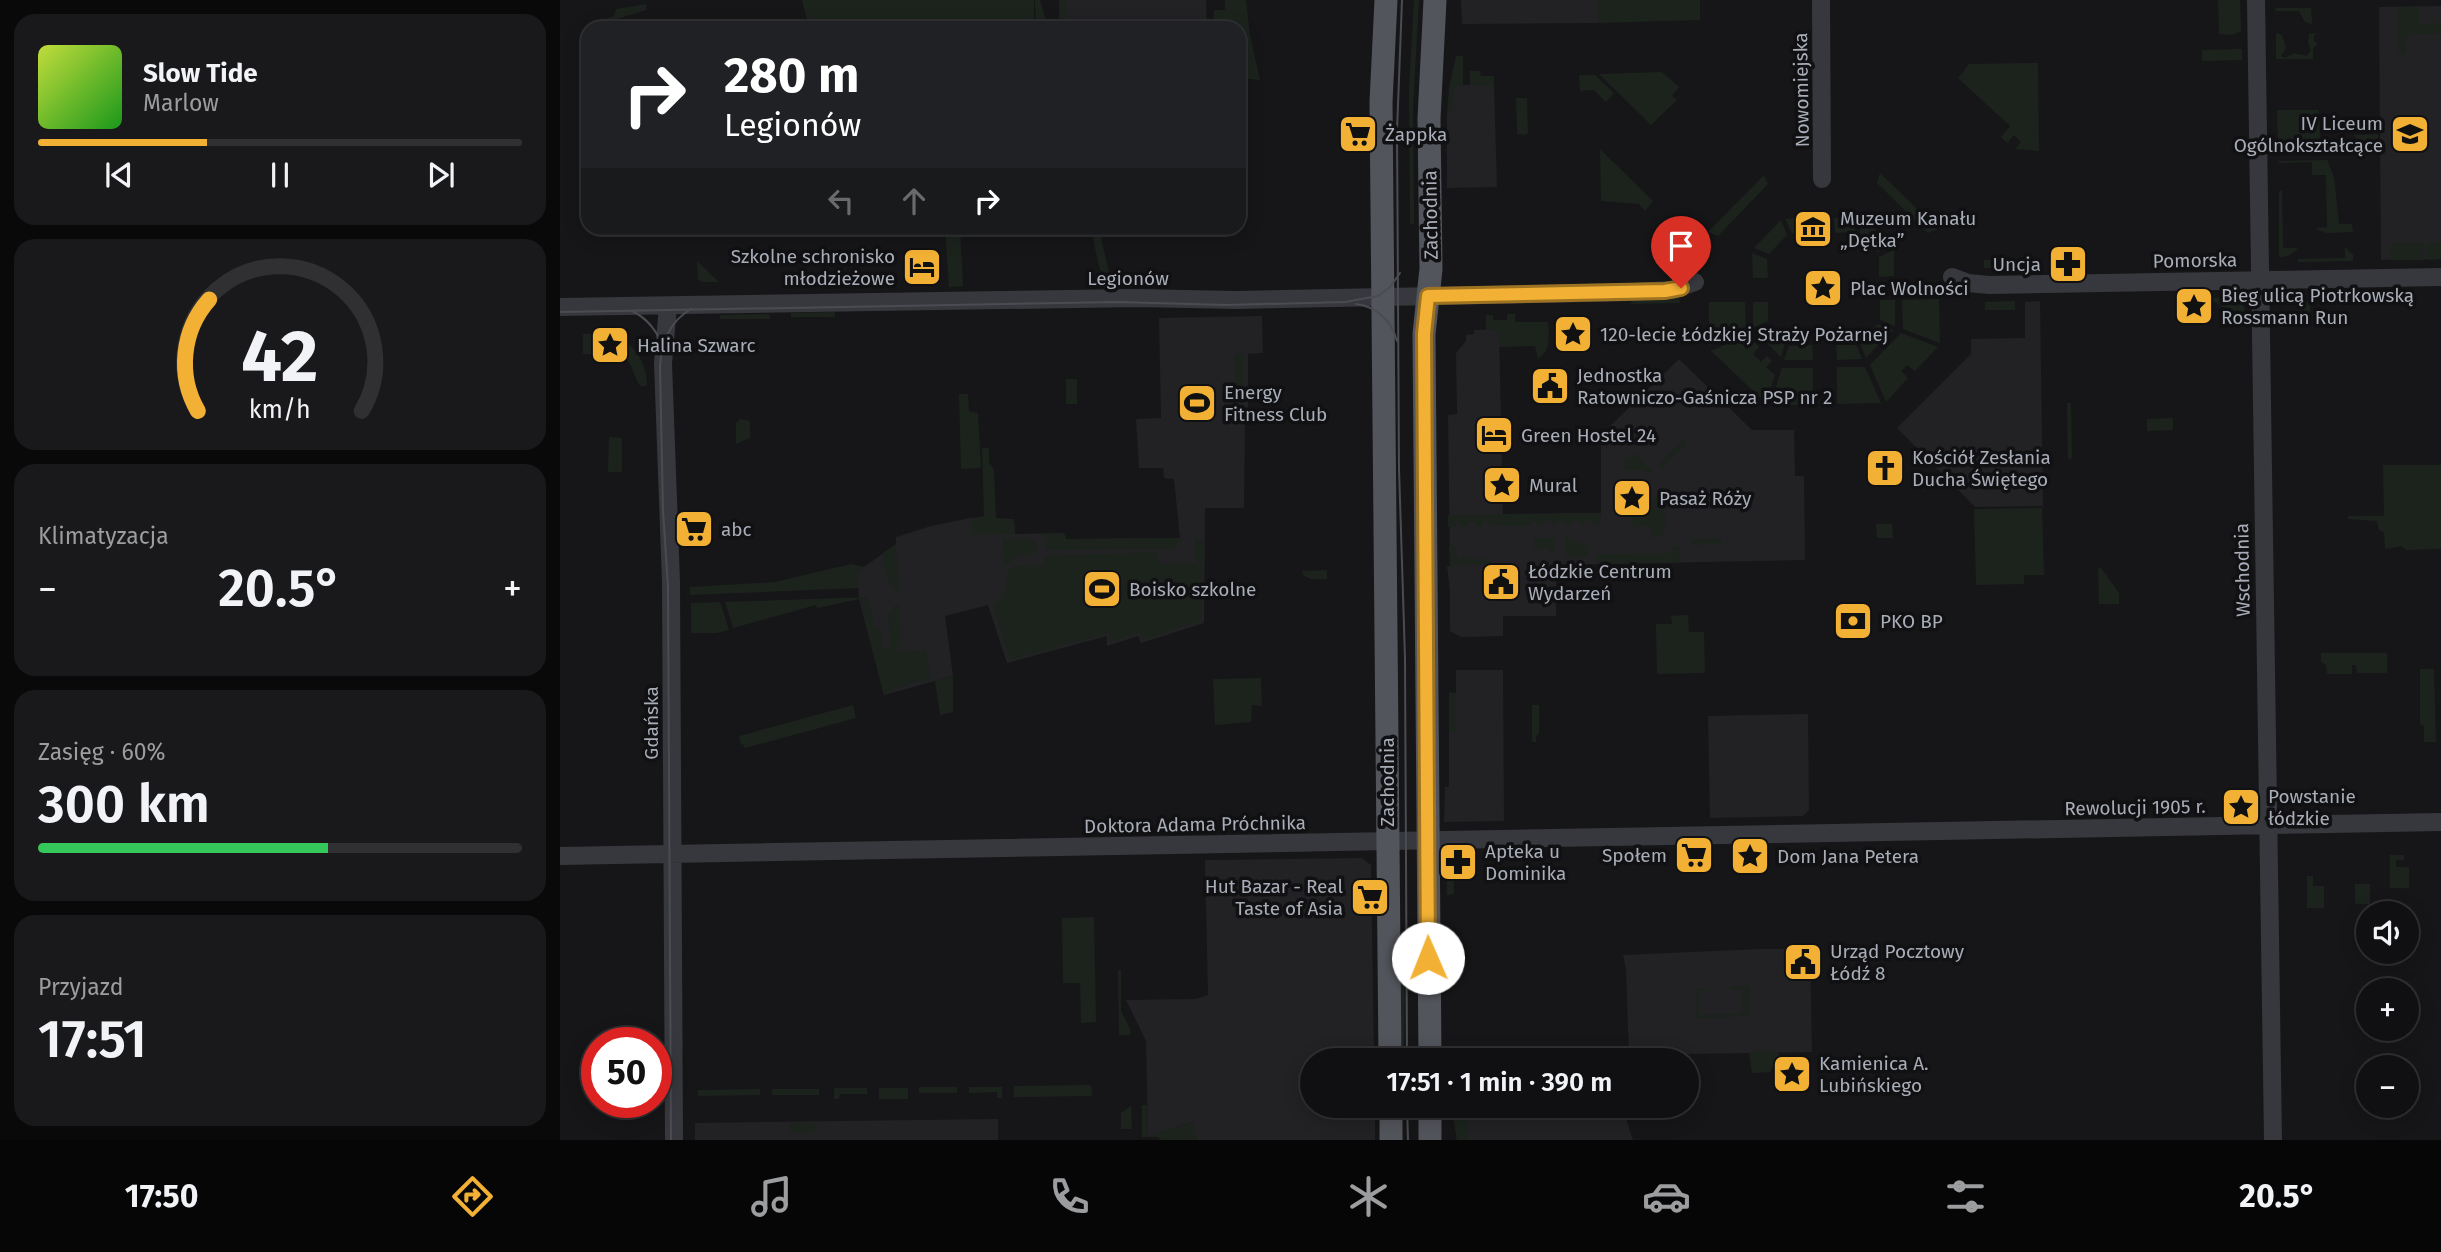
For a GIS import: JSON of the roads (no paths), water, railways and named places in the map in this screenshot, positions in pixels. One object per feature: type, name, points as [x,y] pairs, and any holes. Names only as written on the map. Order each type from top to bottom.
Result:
[{"type":"main road","name":"Zachodnia","points":[[1386,0],[1381,102],[1390,1048]]},
{"type":"main road","name":"Zachodnia","points":[[1430,1048],[1424,334],[1431,269],[1429,119],[1436,0]]},
{"type":"main road","points":[[1391,1118],[1391,1140]]},
{"type":"main road","points":[[1430,1118],[1430,1140]]},
{"type":"street","name":"Nowomiejska","points":[[1821,0],[1822,179]]},
{"type":"street","name":"Wschodnia","points":[[2256,0],[2273,1140]]},
{"type":"street","name":"Pomorska","points":[[1952,276],[1968,283],[1989,285],[2441,277]]},
{"type":"street","name":"Legionów","points":[[560,307],[1136,298],[1236,300],[1665,291],[1695,282]]},
{"type":"street","name":"Gdańska","points":[[668,306],[663,363],[671,582],[674,1140]]},
{"type":"street","name":"Rewolucji 1905 r.","points":[[1831,834],[2441,822]]},
{"type":"street","name":"Doktora Adama Próchnika","points":[[560,856],[1831,834]]},
{"type":"tram line","points":[[1402,0],[1397,131],[1399,468],[1405,658],[1407,1048]]},
{"type":"tram line","points":[[560,312],[1118,302],[1226,305],[1345,302],[1378,296],[1390,287],[1400,273]]},
{"type":"tram line","points":[[1356,304],[1377,311],[1387,321],[1397,341]]},
{"type":"tram line","points":[[671,1140],[668,586],[663,511],[660,367],[668,334],[677,320],[691,309]]},
{"type":"tram line","points":[[632,311],[652,327],[664,350]]},
{"type":"tram line","points":[[1407,1118],[1408,1140]]},
{"type":"place","name":"Żappka","points":[[1358,134]]},
{"type":"place","name":"IV Liceum Ogólnokształcące","points":[[2410,134]]},
{"type":"place","name":"Muzeum Kanału „Dętka”","points":[[1813,229]]},
{"type":"place","name":"Uncja","points":[[2068,264]]},
{"type":"place","name":"Szkolne schronisko młodzieżowe","points":[[922,267]]},
{"type":"place","name":"Plac Wolności","points":[[1823,288]]},
{"type":"place","name":"Bieg ulicą Piotrkowską Rossmann Run","points":[[2194,306]]},
{"type":"place","name":"120-lecie Łódzkiej Straży Pożarnej","points":[[1573,334]]},
{"type":"place","name":"Halina Szwarc","points":[[610,345]]},
{"type":"place","name":"Jednostka Ratowniczo-Gaśnicza PSP nr 2","points":[[1550,386]]},
{"type":"place","name":"Energy Fitness Club","points":[[1197,403]]},
{"type":"place","name":"Green Hostel 24","points":[[1494,435]]},
{"type":"place","name":"Kościół Zesłania Ducha Świętego","points":[[1885,468]]},
{"type":"place","name":"Mural","points":[[1502,485]]},
{"type":"place","name":"Pasaż Róży","points":[[1632,498]]},
{"type":"place","name":"abc","points":[[694,529]]},
{"type":"place","name":"Łódzkie Centrum Wydarzeń","points":[[1501,582]]},
{"type":"place","name":"Boisko szkolne","points":[[1102,589]]},
{"type":"place","name":"PKO BP","points":[[1853,621]]},
{"type":"place","name":"Powstanie łódzkie","points":[[2241,807]]},
{"type":"place","name":"Społem","points":[[1694,855]]},
{"type":"place","name":"Dom Jana Petera","points":[[1750,856]]},
{"type":"place","name":"Apteka u Dominika","points":[[1458,862]]},
{"type":"place","name":"Hut Bazar - Real Taste of Asia","points":[[1370,897]]},
{"type":"place","name":"Urząd Pocztowy Łódź 8","points":[[1803,962]]},
{"type":"place","name":"Kamienica A. Lubińskiego","points":[[1792,1074]]}]
